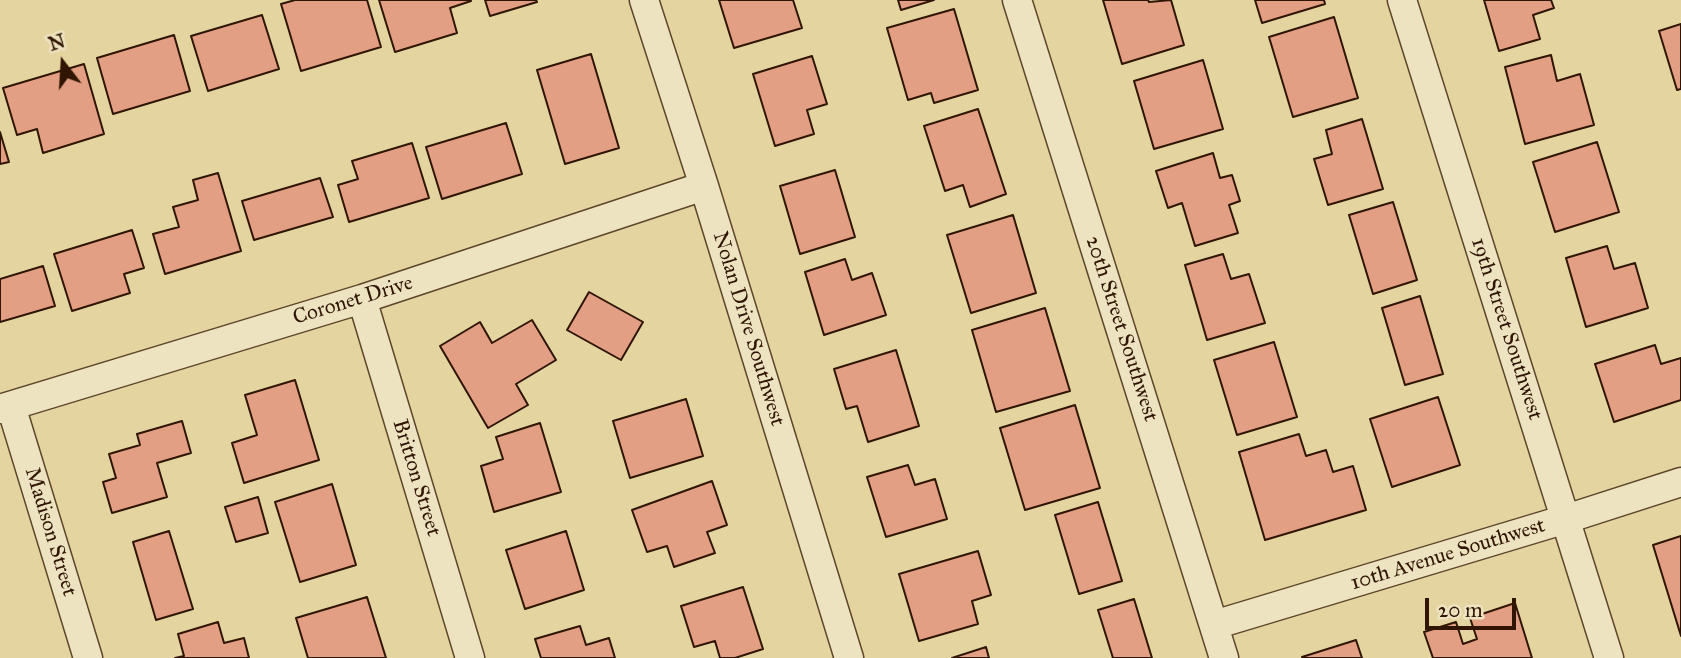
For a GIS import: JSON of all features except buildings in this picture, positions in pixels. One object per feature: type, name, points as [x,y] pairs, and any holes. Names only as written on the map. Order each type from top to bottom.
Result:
[{"type":"street","name":"Nolan Drive Southwest","points":[[644,0],[849,658]]},
{"type":"street","name":"20th Street Southwest","points":[[1017,0],[1224,658]]},
{"type":"street","name":"19th Street Southwest","points":[[1402,0],[1609,658]]},
{"type":"street","name":"Coronet Drive","points":[[6,407],[362,299],[704,187]]},
{"type":"street","name":"Britton Street","points":[[362,299],[470,658]]},
{"type":"street","name":"Madison Street","points":[[6,407],[88,658]]},
{"type":"street","name":"10th Avenue Southwest","points":[[1214,625],[1681,482]]}]
